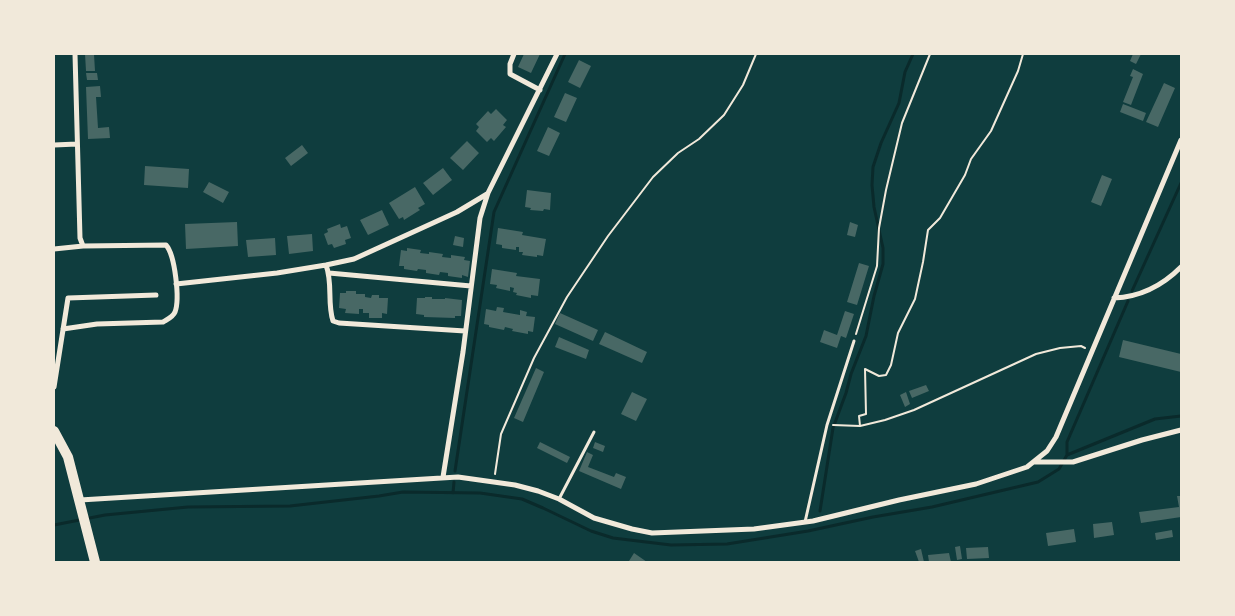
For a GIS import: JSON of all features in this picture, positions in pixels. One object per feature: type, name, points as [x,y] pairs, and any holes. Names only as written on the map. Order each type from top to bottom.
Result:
[{"type":"main road","points":[[54,432],[68,457],[95,562]]},
{"type":"street","points":[[76,54],[80,238],[83,246]]},
{"type":"street","points":[[514,54],[510,64],[510,74],[540,90]]},
{"type":"street","points":[[443,477],[466,331],[480,218],[488,193],[557,54]]},
{"type":"street","points":[[81,505],[458,476],[494,481],[538,491],[559,499],[594,518],[632,530],[652,533],[754,529],[805,522],[976,484],[1027,467],[1048,451],[1056,437],[1181,140]]},
{"type":"street","points":[[54,145],[77,144]]},
{"type":"street","points":[[176,284],[326,266],[354,259],[457,212],[488,193]]},
{"type":"street","points":[[54,249],[83,246],[166,246],[171,250],[176,284],[177,305],[175,313],[164,322],[97,324],[63,329]]},
{"type":"street","points":[[326,266],[329,273],[330,314],[332,321],[466,331]]},
{"type":"street","points":[[1114,298],[1134,296],[1153,289],[1171,278],[1181,267]]},
{"type":"street","points":[[329,273],[471,286]]},
{"type":"street","points":[[54,387],[68,298],[156,295]]},
{"type":"street","points":[[1034,462],[1073,462],[1181,430]]},
{"type":"lane","points":[[805,522],[827,424],[854,341]]},
{"type":"lane","points":[[559,499],[594,432]]},
{"type":"path","points":[[494,481],[501,434],[534,358],[567,297],[608,236],[653,177],[678,153],[699,139],[724,115],[743,85],[756,54]]},
{"type":"path","points":[[854,341],[877,266],[881,219],[902,123],[930,54]]},
{"type":"path","points":[[860,426],[860,416],[866,414],[865,369],[879,376],[886,375],[891,365],[898,333],[914,298],[923,262],[928,230],[940,218],[966,175],[971,159],[991,131],[1018,71],[1023,54]]},
{"type":"path","points":[[827,424],[860,426],[914,410],[1036,354],[1060,348],[1081,346],[1092,350]]},
{"type":"building","points":[[85,54],[94,54],[95,71],[86,71]]},
{"type":"building","points":[[524,54],[540,54],[531,73],[518,67]]},
{"type":"building","points":[[1133,54],[1141,54],[1136,64],[1130,61]]},
{"type":"building","points":[[579,60],[591,66],[580,88],[568,82]]},
{"type":"building","points":[[1133,69],[1143,74],[1131,105],[1123,102],[1133,77],[1130,76]]},
{"type":"building","points":[[86,73],[97,73],[98,80],[87,80]]},
{"type":"building","points":[[1164,83],[1175,88],[1158,127],[1146,122]]},
{"type":"building","points":[[100,86],[101,97],[96,97],[98,128],[109,127],[110,138],[88,139],[86,87]]},
{"type":"building","points":[[565,93],[577,98],[566,122],[554,117]]},
{"type":"building","points":[[1123,104],[1146,113],[1143,121],[1120,112]]},
{"type":"building","points":[[496,109],[507,120],[503,125],[506,127],[494,141],[491,138],[487,142],[476,131],[479,127],[476,124],[488,111],[491,114]]},
{"type":"building","points":[[548,127],[560,133],[549,156],[537,151]]},
{"type":"building","points":[[467,141],[479,153],[463,170],[450,158]]},
{"type":"building","points":[[302,145],[308,153],[291,166],[285,158]]},
{"type":"building","points":[[145,166],[189,169],[188,188],[144,185]]},
{"type":"building","points":[[443,168],[452,180],[433,195],[423,183]]},
{"type":"building","points":[[1102,175],[1112,179],[1101,206],[1091,202]]},
{"type":"building","points":[[209,182],[229,192],[223,203],[203,192]]},
{"type":"building","points":[[415,187],[425,204],[418,208],[420,210],[404,220],[403,217],[399,219],[389,203]]},
{"type":"building","points":[[527,190],[551,193],[550,210],[530,210],[531,208],[525,207]]},
{"type":"building","points":[[382,210],[389,225],[368,235],[360,220]]},
{"type":"building","points":[[237,222],[238,246],[186,249],[185,224]]},
{"type":"building","points":[[850,222],[858,225],[855,237],[847,235]]},
{"type":"building","points":[[340,224],[341,228],[347,226],[351,238],[345,240],[346,244],[334,248],[332,244],[328,245],[324,234],[328,232],[327,229]]},
{"type":"building","points":[[498,228],[523,232],[522,235],[546,239],[543,256],[522,255],[523,252],[519,252],[519,247],[516,247],[516,250],[502,248],[502,245],[496,244]]},
{"type":"building","points":[[312,234],[313,251],[289,254],[287,236]]},
{"type":"building","points":[[455,236],[464,238],[463,247],[453,245]]},
{"type":"building","points":[[275,238],[276,255],[248,257],[246,240]]},
{"type":"building","points":[[407,248],[421,250],[420,253],[443,254],[442,257],[451,258],[451,255],[465,257],[464,260],[470,261],[468,277],[462,275],[462,278],[448,276],[448,273],[440,272],[439,275],[426,273],[426,270],[418,269],[417,271],[404,269],[404,266],[399,266],[401,250],[407,251]]},
{"type":"building","points":[[859,263],[869,266],[857,305],[847,302]]},
{"type":"building","points":[[492,269],[517,273],[516,276],[540,279],[538,296],[531,295],[531,298],[516,295],[517,293],[513,292],[514,288],[510,287],[510,291],[496,288],[497,285],[490,284]]},
{"type":"building","points":[[346,291],[356,291],[356,294],[365,294],[365,297],[371,298],[372,295],[379,295],[379,298],[388,298],[387,314],[382,313],[382,318],[369,318],[369,313],[363,313],[363,309],[359,309],[359,314],[345,313],[346,309],[339,308],[340,293],[346,293]]},
{"type":"building","points":[[417,298],[462,300],[461,316],[455,316],[455,318],[424,317],[424,315],[416,314]]},
{"type":"building","points":[[497,307],[504,308],[503,312],[520,315],[520,310],[527,312],[526,316],[535,317],[533,332],[528,331],[528,334],[512,331],[513,329],[505,327],[504,330],[489,327],[489,325],[484,324],[486,309],[496,311]]},
{"type":"building","points":[[845,311],[854,314],[846,338],[841,336],[837,348],[820,342],[824,330],[837,335]]},
{"type":"building","points":[[560,313],[598,330],[593,341],[555,324]]},
{"type":"building","points":[[605,332],[647,352],[642,363],[599,344]]},
{"type":"building","points":[[559,337],[589,350],[586,359],[555,347]]},
{"type":"building","points":[[1123,340],[1181,354],[1181,372],[1119,357]]},
{"type":"building","points":[[536,368],[544,372],[523,422],[514,418]]},
{"type":"building","points":[[926,385],[929,391],[912,398],[909,391]]},
{"type":"building","points":[[632,392],[647,399],[636,421],[621,414]]},
{"type":"building","points":[[906,392],[910,404],[905,407],[900,395]]},
{"type":"building","points":[[540,442],[570,457],[567,463],[537,448]]},
{"type":"building","points":[[595,442],[605,446],[603,452],[593,448]]},
{"type":"building","points":[[587,452],[593,455],[588,467],[614,477],[616,473],[626,477],[621,489],[579,471]]},
{"type":"building","points":[[1177,496],[1181,496],[1181,517],[1141,523],[1139,512],[1179,507]]},
{"type":"building","points":[[1112,522],[1114,535],[1094,538],[1093,524]]},
{"type":"building","points":[[1074,529],[1076,542],[1048,546],[1046,533]]},
{"type":"building","points":[[1172,530],[1173,537],[1156,540],[1155,533]]},
{"type":"building","points":[[960,546],[962,559],[957,560],[955,547]]},
{"type":"building","points":[[988,547],[989,558],[967,559],[966,548]]},
{"type":"building","points":[[921,549],[924,562],[919,562],[915,551]]},
{"type":"building","points":[[634,553],[647,562],[629,561]]},
{"type":"building","points":[[949,553],[951,562],[929,562],[928,555]]},
{"type":"waterway","points":[[455,471],[494,212],[565,54]]},
{"type":"waterway","points":[[820,511],[833,428],[866,336],[883,264],[883,248],[874,207],[873,167],[881,143],[899,103],[905,72],[913,54]]},
{"type":"waterway","points":[[1132,291],[1181,183]]},
{"type":"waterway","points":[[1067,455],[1067,442],[1128,301]]},
{"type":"waterway","points":[[54,525],[105,515],[188,507],[290,506],[403,492],[480,493],[522,499],[591,531],[613,538],[671,545],[727,544],[808,531],[932,507],[1038,482],[1059,469],[1067,455],[1155,419],[1181,416]]},
{"type":"waterway","points":[[453,493],[454,482]]}]
